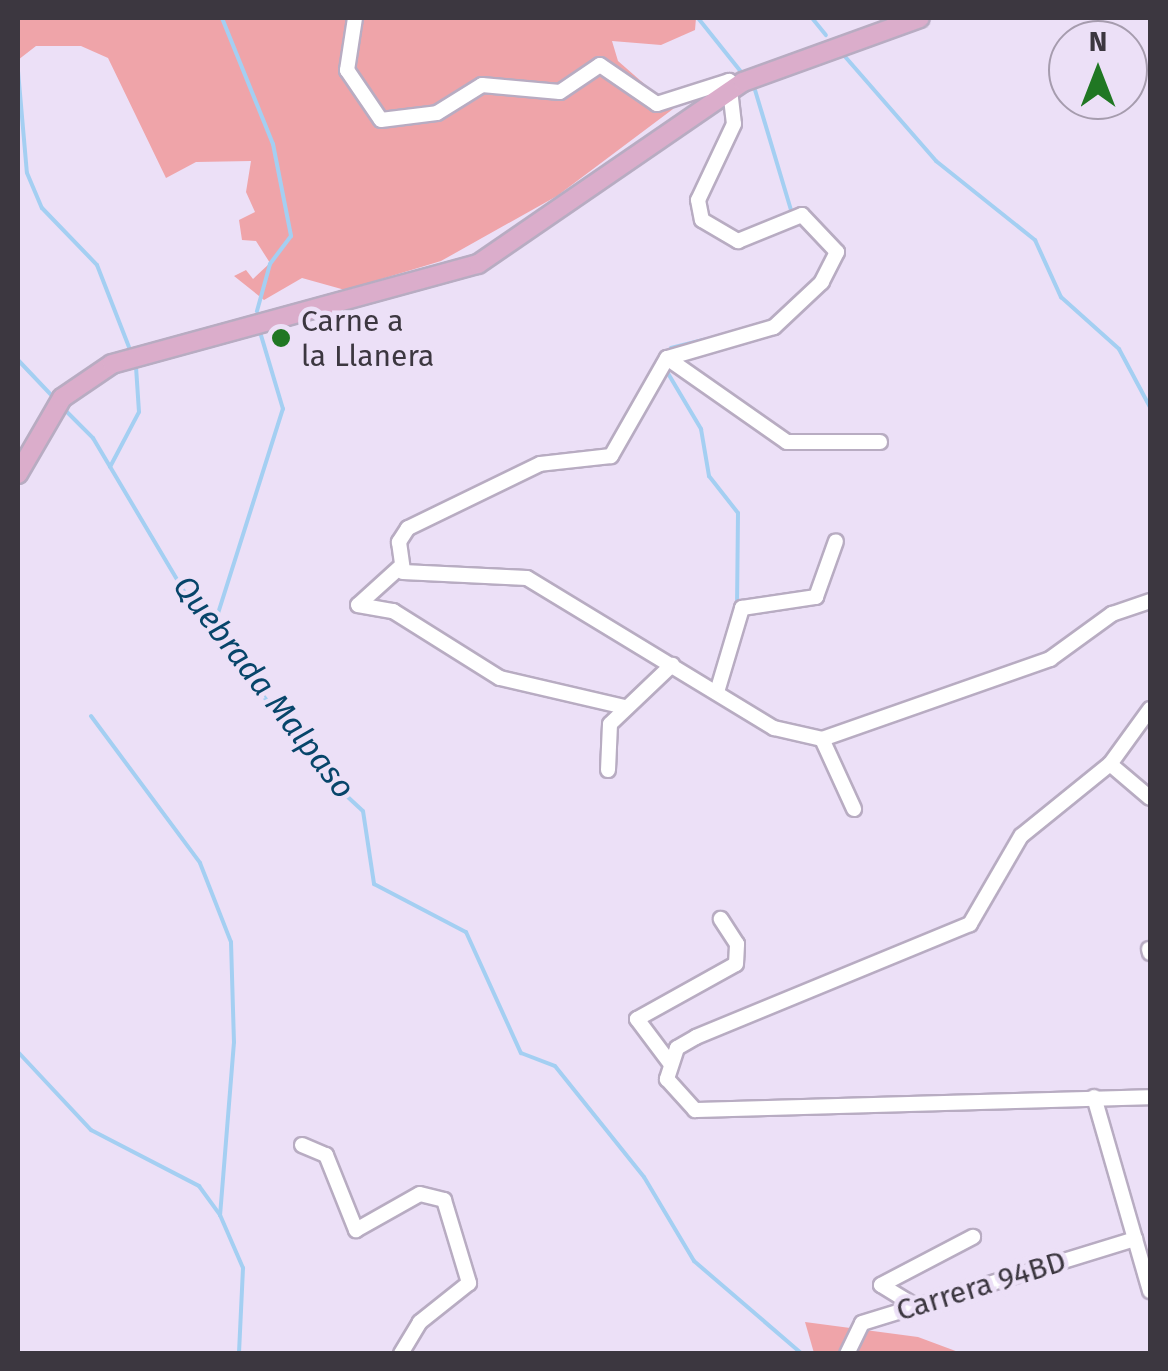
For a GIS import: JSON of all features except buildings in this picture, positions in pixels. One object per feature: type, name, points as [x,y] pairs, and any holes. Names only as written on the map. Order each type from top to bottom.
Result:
[{"type":"main road","points":[[18,474],[58,403],[112,364],[478,264],[735,88],[920,18]]},
{"type":"street","points":[[355,18],[346,70],[381,120],[437,113],[482,85],[560,92],[600,65],[657,104],[721,80],[735,88],[734,124],[698,200],[702,220],[738,241],[802,214],[836,252],[822,282],[774,327],[667,358],[622,449],[590,462],[540,464],[408,528],[399,568],[358,605],[393,610],[500,678],[625,707]]},
{"type":"street","points":[[667,358],[787,442],[880,442]]},
{"type":"street","points":[[717,692],[742,608],[816,597],[836,541]]},
{"type":"street","points":[[399,568],[430,578],[527,578],[774,728],[822,739],[1050,659],[1112,614],[1150,601]]},
{"type":"street","points":[[608,770],[606,731],[625,707],[672,665]]},
{"type":"street","points":[[670,1063],[696,1037],[970,924],[1021,836],[1110,764],[1150,709]]},
{"type":"street","points":[[822,739],[854,809]]},
{"type":"street","points":[[1110,764],[1150,798]]},
{"type":"street","points":[[721,918],[737,944],[736,964],[638,1017],[670,1063],[671,1092],[695,1110],[1011,1096],[1150,1097]]},
{"type":"street","points":[[1094,1097],[1150,1291]]},
{"type":"street","points":[[302,1145],[326,1156],[356,1230],[420,1194],[444,1200],[469,1283],[420,1322],[401,1354]]},
{"type":"street","points":[[917,1307],[882,1282],[973,1238]]},
{"type":"street","name":"Carrera 94BD","points":[[847,1354],[854,1326],[1135,1239]]},
{"type":"shaded area","points":[[18,18],[696,18],[695,30],[661,45],[612,41],[618,61],[673,109],[557,196],[441,261],[345,290],[302,278],[264,300],[234,276],[246,270],[253,279],[270,263],[256,241],[242,240],[239,220],[255,212],[246,192],[251,161],[196,162],[166,178],[108,58],[81,46],[36,46],[18,60]]},
{"type":"shaded area","points":[[805,1322],[918,1337],[961,1353],[814,1353]]},
{"type":"waterway","points":[[222,18],[273,144],[291,236],[270,264],[257,311]]},
{"type":"waterway","points":[[698,18],[742,73]]},
{"type":"waterway","points":[[812,18],[826,35]]},
{"type":"waterway","points":[[841,52],[936,161],[1035,240],[1061,297],[1119,349],[1150,407]]},
{"type":"waterway","points":[[18,71],[27,173],[42,208],[97,265],[129,347]]},
{"type":"waterway","points":[[755,90],[791,210]]},
{"type":"waterway","points":[[214,626],[283,409],[260,332]]},
{"type":"waterway","points":[[671,348],[704,340]]},
{"type":"waterway","name":"Quebrada Malpaso","points":[[18,360],[56,400]]},
{"type":"waterway","points":[[110,467],[139,412],[136,367]]},
{"type":"waterway","points":[[666,370],[701,429],[709,476],[738,513],[737,608]]},
{"type":"waterway","name":"Quebrada Malpaso","points":[[62,407],[93,438],[185,593],[323,774],[363,811],[374,884],[466,932],[521,1053],[555,1066],[644,1177],[694,1261],[802,1354]]},
{"type":"waterway","points":[[91,716],[200,863],[231,942],[234,1042],[220,1215]]},
{"type":"waterway","points":[[18,1052],[91,1130],[199,1186],[220,1215],[243,1268],[239,1354]]},
{"type":"place","name":"Carne a la Llanera","points":[[281,338]]}]
